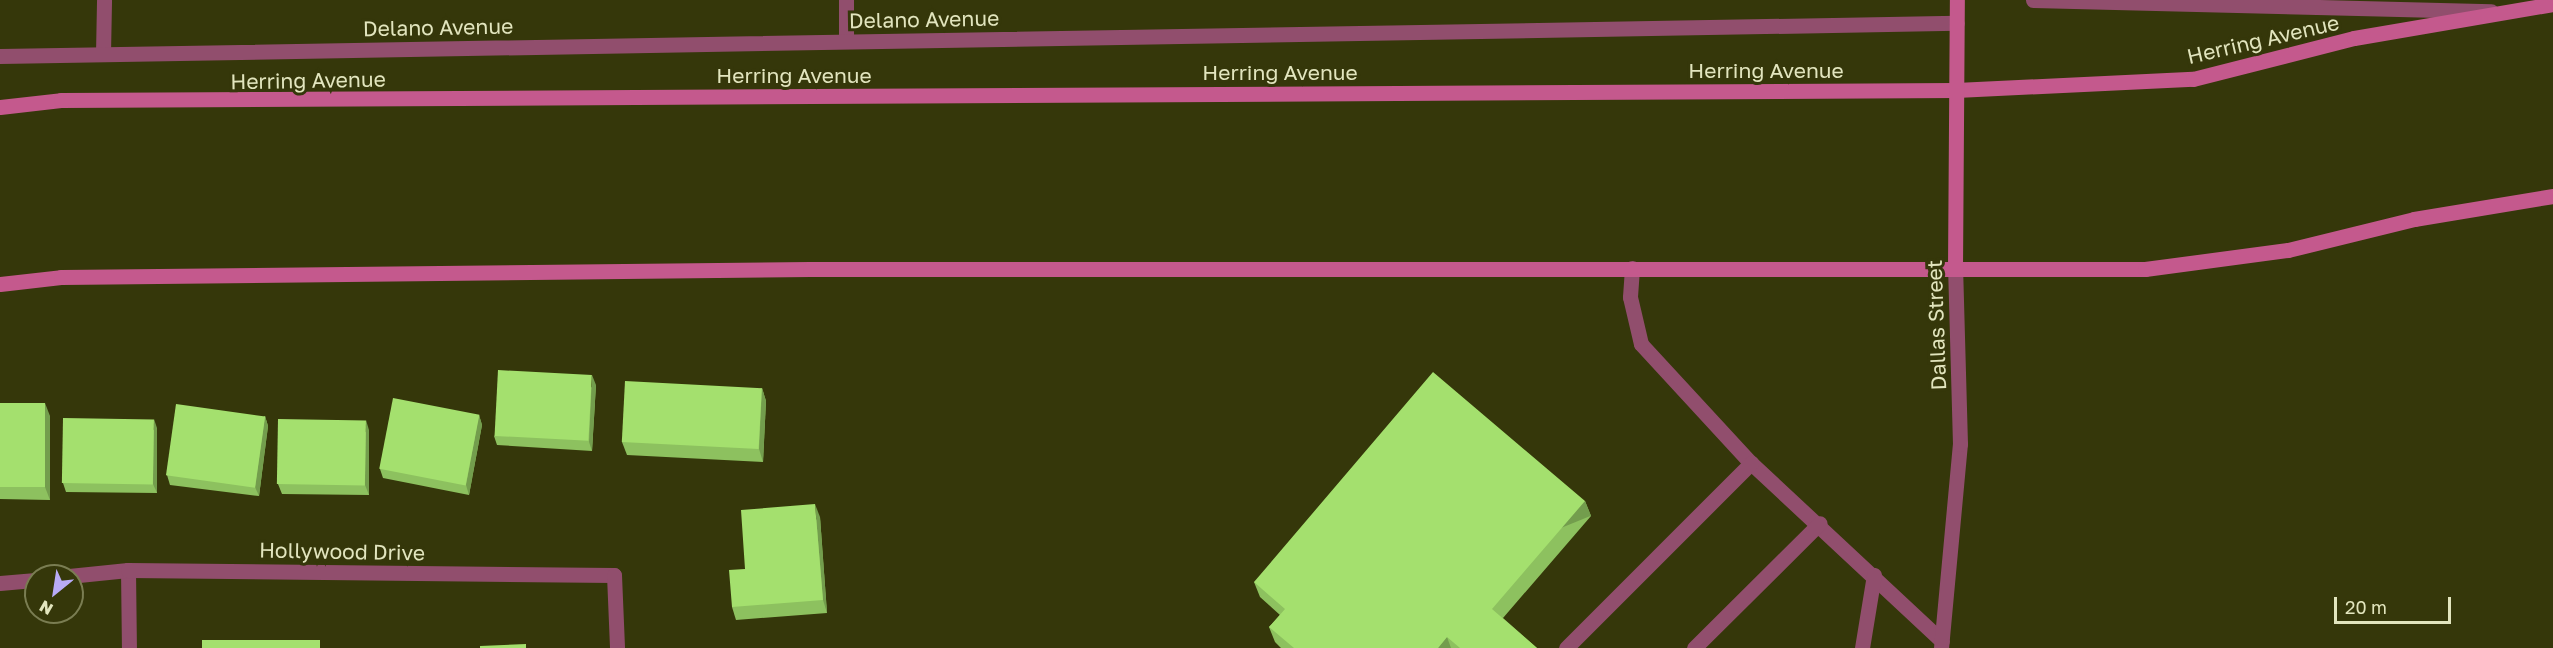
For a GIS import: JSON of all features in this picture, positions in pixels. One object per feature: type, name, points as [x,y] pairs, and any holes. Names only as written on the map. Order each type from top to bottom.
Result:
[{"type":"main road","name":"Dallas Street","points":[[1954,268],[1957,0]]},
{"type":"main road","name":"Herring Avenue","points":[[0,107],[61,100],[1956,90],[2193,79],[2355,38],[2497,11],[2553,4]]},
{"type":"main road","points":[[0,284],[61,277],[798,269],[2145,269],[2288,250],[2414,219],[2553,196]]},
{"type":"street","points":[[103,54],[104,0]]},
{"type":"street","points":[[846,0],[846,41]]},
{"type":"street","points":[[2033,0],[2497,11]]},
{"type":"street","name":"Delano Avenue","points":[[0,56],[1957,23]]},
{"type":"street","points":[[1632,268],[1630,297],[1641,344],[1751,463],[1820,523],[1941,644]]},
{"type":"street","name":"Dallas Street","points":[[1941,644],[1960,444],[1954,268]]},
{"type":"street","points":[[1566,648],[1751,463]]},
{"type":"street","points":[[1694,648],[1820,523]]},
{"type":"street","points":[[128,570],[129,648]]},
{"type":"street","name":"Hollywood Drive","points":[[84,574],[128,570],[614,575],[616,648]]},
{"type":"street","points":[[1862,648],[1874,575]]},
{"type":"street","points":[[0,583],[24,581]]},
{"type":"building","points":[[498,370],[592,375],[588,441],[495,436]]},
{"type":"building","points":[[1433,372],[1585,501],[1492,609],[1537,648],[1460,648],[1447,637],[1438,648],[1294,648],[1269,627],[1285,609],[1254,582]]},
{"type":"building","points":[[625,381],[762,388],[759,449],[622,442]]},
{"type":"building","points":[[393,398],[479,415],[466,485],[379,469]]},
{"type":"building","points":[[0,403],[45,403],[45,487],[0,487]]},
{"type":"building","points":[[176,404],[265,417],[255,488],[166,475]]},
{"type":"building","points":[[63,418],[154,420],[153,485],[62,483]]},
{"type":"building","points":[[278,419],[366,421],[365,486],[277,484]]},
{"type":"building","points":[[815,504],[823,600],[732,607],[729,570],[745,569],[741,510]]},
{"type":"building","points":[[202,640],[320,640],[320,648],[202,648]]},
{"type":"building","points":[[526,644],[526,648],[480,648],[480,646]]}]
